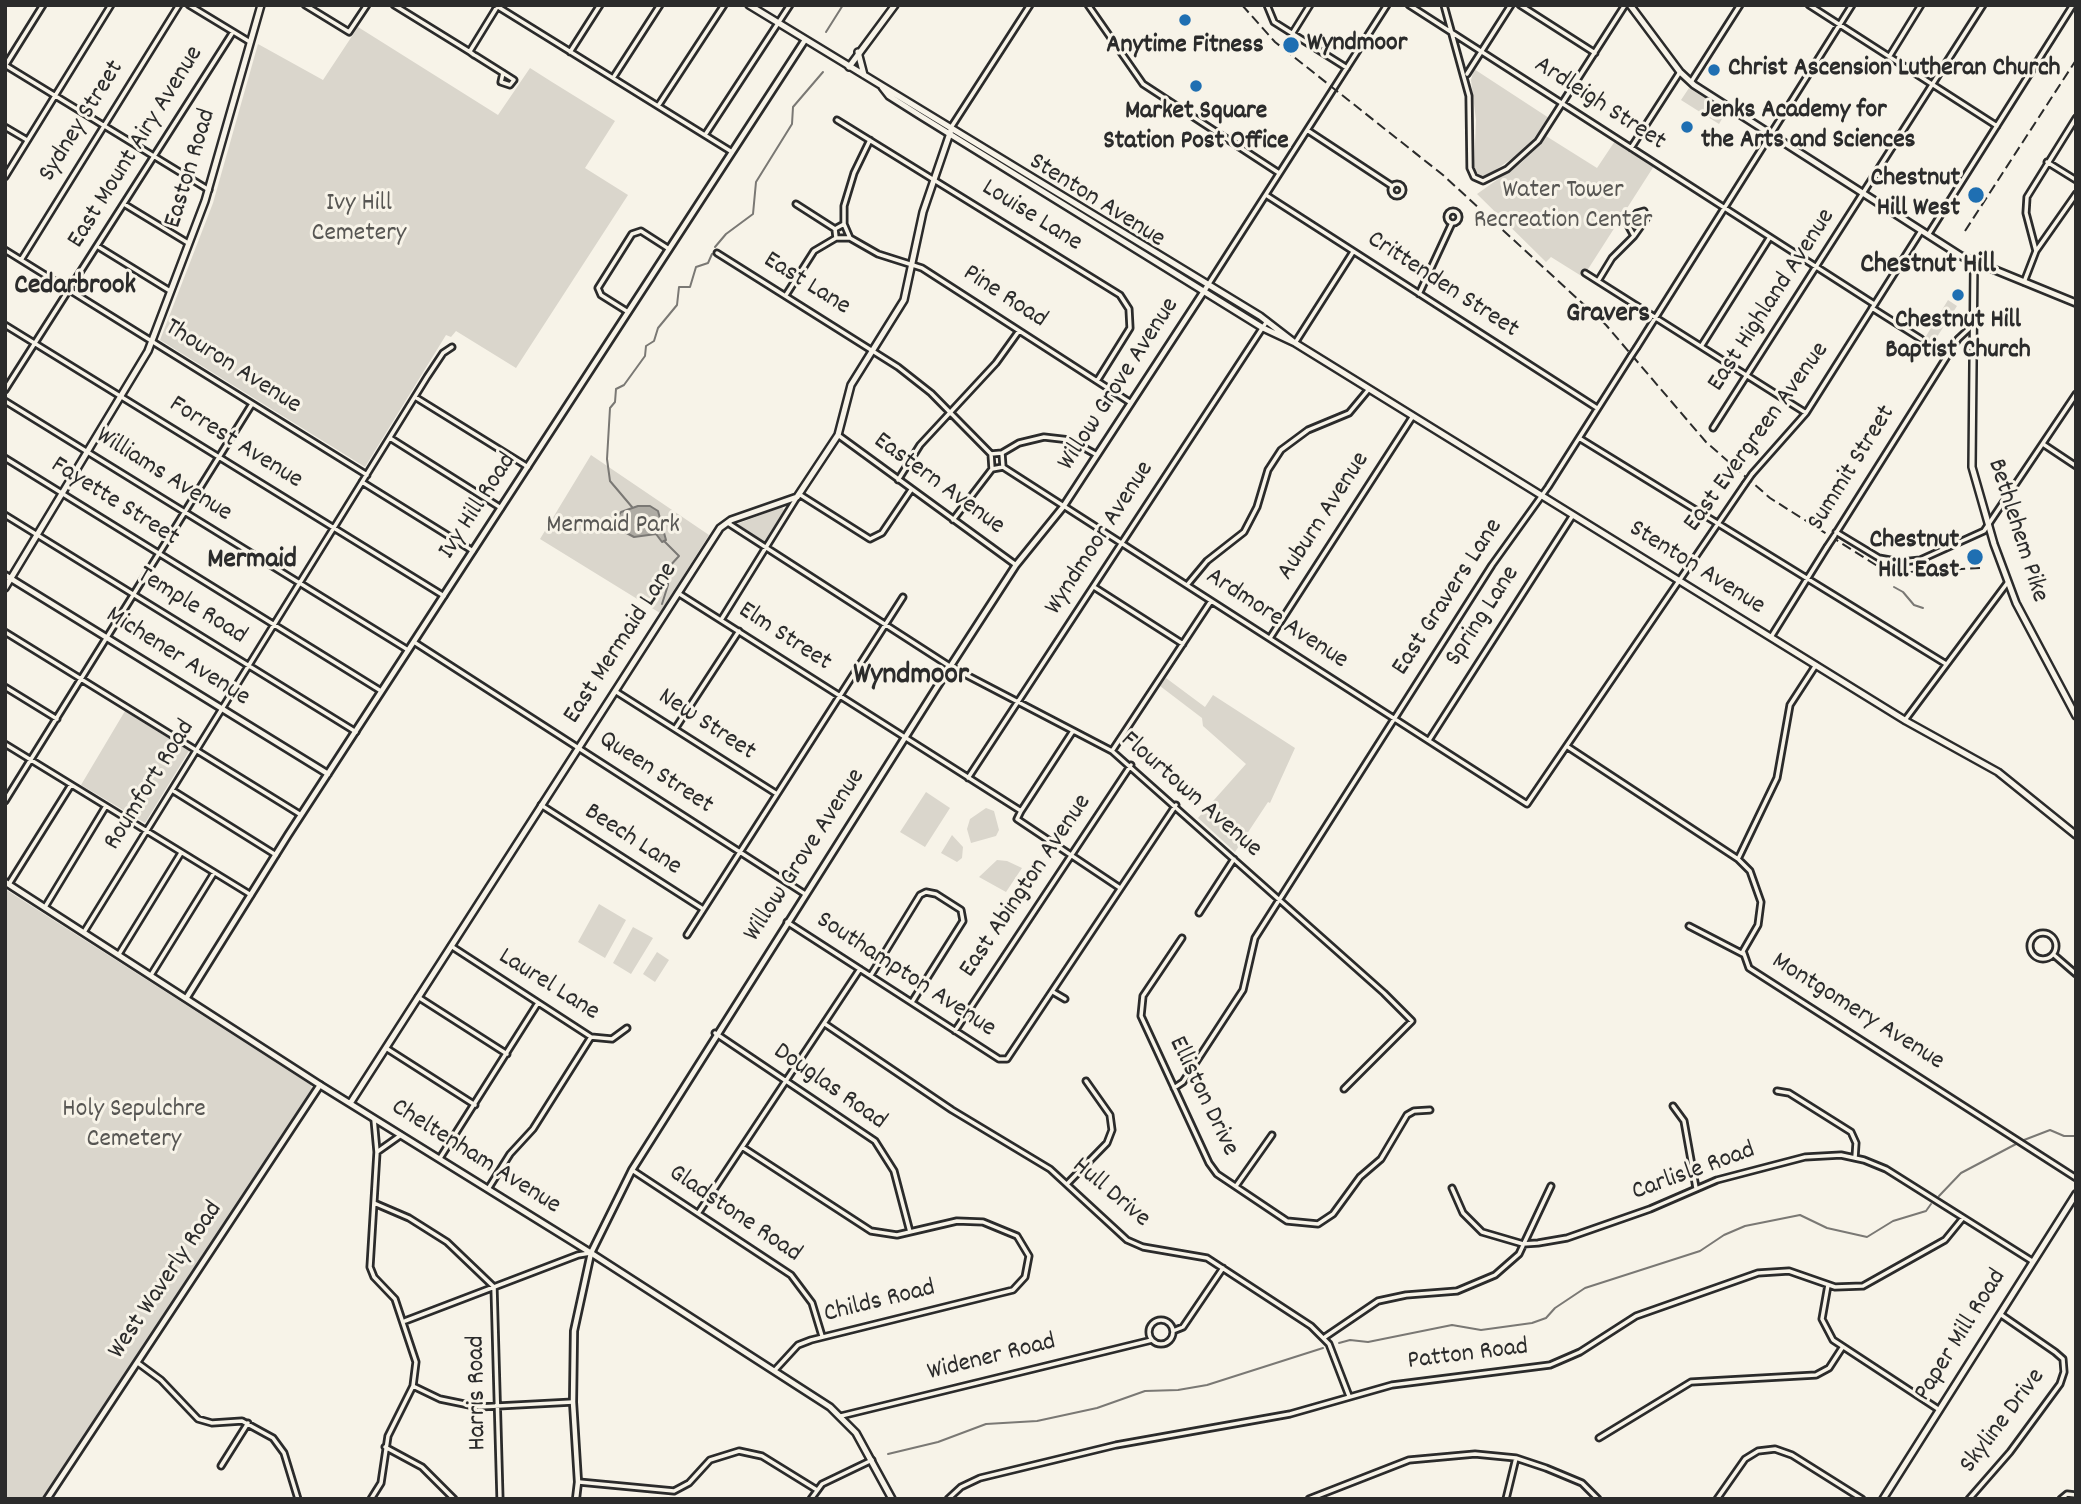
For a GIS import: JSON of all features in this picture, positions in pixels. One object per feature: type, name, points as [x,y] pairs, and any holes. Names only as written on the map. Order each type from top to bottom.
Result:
[{"type":"main road","name":"Easton Road","points":[[5,588],[8,577],[37,535],[152,341],[209,190],[261,5]]},
{"type":"main road","name":"Stenton Avenue","points":[[749,5],[866,78],[893,90],[952,126],[1267,321],[1294,342],[1369,389],[1905,720],[2006,777],[2075,834]]},
{"type":"main road","points":[[849,67],[895,5]]},
{"type":"main road","points":[[1628,5],[1680,72],[1691,82],[1921,231],[1974,262],[2076,303]]},
{"type":"main road","points":[[858,52],[859,64],[866,78]]},
{"type":"main road","name":"Stenton Avenue","points":[[882,87],[889,96],[1204,292],[1263,328],[1294,342]]},
{"type":"main road","points":[[727,522],[799,495],[838,435],[849,389],[902,303],[933,179],[952,126]]},
{"type":"main road","name":"Bethlehem Pike","points":[[1974,262],[1971,459],[1989,527],[2008,582],[2021,613],[2076,716]]},
{"type":"main road","name":"East Mermaid Lane","points":[[351,1102],[718,530],[727,522]]},
{"type":"main road","name":"Cheltenham Avenue","points":[[7,883],[320,1085],[775,1370],[841,1416],[856,1433],[892,1499]]},
{"type":"main road","name":"Paper Mill Road","points":[[1883,1499],[2076,1194]]},
{"type":"street","points":[[43,5],[5,65],[209,190]]},
{"type":"street","points":[[5,177],[111,5]]},
{"type":"street","name":"Sydney Street","points":[[21,260],[179,5]]},
{"type":"street","points":[[189,5],[251,42]]},
{"type":"street","points":[[305,5],[349,32],[367,5]]},
{"type":"street","points":[[394,5],[470,52],[503,73],[514,80],[510,85],[503,84],[500,79],[503,73]]},
{"type":"street","points":[[570,52],[600,5]]},
{"type":"street","points":[[613,78],[660,5]]},
{"type":"street","points":[[658,106],[724,5]]},
{"type":"street","points":[[705,135],[790,5]]},
{"type":"street","points":[[952,126],[1030,5]]},
{"type":"street","points":[[1087,5],[1143,84],[1279,173]]},
{"type":"street","points":[[1267,5],[1273,22],[1347,68]]},
{"type":"street","points":[[1292,34],[1310,5]]},
{"type":"street","points":[[1208,285],[1387,5]]},
{"type":"street","name":"Ardleigh Street","points":[[1409,5],[1770,237],[1921,339]]},
{"type":"street","points":[[1444,5],[1466,75],[1471,115],[1470,168],[1476,179],[1492,179],[1523,156],[1541,138],[1628,5]]},
{"type":"street","points":[[1466,75],[1511,5]]},
{"type":"street","points":[[1520,5],[1595,53]]},
{"type":"street","points":[[1691,82],[1740,5]]},
{"type":"street","points":[[1808,5],[1997,126]]},
{"type":"street","name":"East Gravers Lane","points":[[1174,1088],[1183,1082],[1243,990],[1252,944],[1279,900],[1492,565],[1579,438],[1852,5]]},
{"type":"street","points":[[1889,57],[1922,5]]},
{"type":"street","name":"East Highland Avenue","points":[[1713,428],[1983,5]]},
{"type":"street","points":[[1928,235],[2073,5]]},
{"type":"street","points":[[470,52],[497,6],[732,152]]},
{"type":"street","name":"East Mount Airy Avenue","points":[[5,390],[233,32]]},
{"type":"street","name":"Ivy Hill Road","points":[[187,997],[301,815],[805,40]]},
{"type":"street","points":[[1631,148],[1680,72]]},
{"type":"street","points":[[2036,251],[2026,213],[2026,200],[2076,118]]},
{"type":"street","name":"Louise Lane","points":[[837,120],[1124,299],[1130,313],[1130,328],[1097,381]]},
{"type":"street","points":[[5,127],[28,141]]},
{"type":"street","points":[[1307,130],[1392,186]]},
{"type":"street","points":[[786,295],[814,251],[836,238],[850,238],[844,224],[844,206],[854,173],[870,140]]},
{"type":"street","points":[[2047,162],[2076,180]]},
{"type":"street","points":[[2024,282],[2036,251],[2076,194]]},
{"type":"street","name":"Crittenden Street","points":[[1266,195],[1597,408]]},
{"type":"street","points":[[124,204],[189,244]]},
{"type":"street","points":[[796,204],[835,229]]},
{"type":"street","points":[[1597,281],[1612,258],[1634,236],[1646,219],[1644,211],[1637,213],[1628,225],[1634,236]]},
{"type":"street","points":[[1419,294],[1452,223]]},
{"type":"street","points":[[835,229],[844,224]]},
{"type":"street","points":[[835,229],[836,238]]},
{"type":"street","points":[[628,312],[601,295],[598,288],[632,234],[641,231],[669,249]]},
{"type":"street","name":"East Evergreen Avenue","points":[[1527,804],[1752,474],[1806,413],[1921,231]]},
{"type":"street","points":[[1702,346],[1770,237]]},
{"type":"street","name":"Pine Road","points":[[850,238],[878,254],[912,264],[1132,403]]},
{"type":"street","points":[[97,246],[171,291]]},
{"type":"street","name":"Thouron Avenue","points":[[5,250],[367,475]]},
{"type":"street","points":[[1294,342],[1353,252]]},
{"type":"street","name":"East Lane","points":[[717,253],[873,350]]},
{"type":"street","points":[[1586,273],[1806,413]]},
{"type":"street","name":"Willow Grove Avenue","points":[[576,1499],[578,1482],[573,1402],[573,1331],[591,1253],[632,1170],[715,1033],[1016,565],[1063,507],[1208,285]]},
{"type":"street","name":"Wyndmoor Avenue","points":[[968,778],[1267,321]]},
{"type":"street","name":"Forrest Avenue","points":[[5,325],[444,596]]},
{"type":"street","name":"Summit Street","points":[[1770,637],[1961,334],[1973,325]]},
{"type":"street","points":[[898,480],[920,445],[996,363],[1019,331]]},
{"type":"street","points":[[367,475],[443,354],[452,347]]},
{"type":"street","points":[[873,350],[920,383],[991,454],[992,469],[953,520]]},
{"type":"street","points":[[1187,585],[1207,561],[1244,532],[1257,507],[1268,470],[1281,450],[1308,430],[1349,412],[1369,389]]},
{"type":"street","points":[[1835,534],[1881,559],[1901,562],[1923,559],[1989,527],[2076,394]]},
{"type":"street","points":[[415,397],[528,467]]},
{"type":"street","name":"Williams Avenue","points":[[5,401],[408,651]]},
{"type":"street","points":[[5,801],[252,404]]},
{"type":"street","name":"Auburn Avenue","points":[[1269,638],[1413,416]]},
{"type":"street","name":"Eastern Avenue","points":[[838,435],[1016,565]]},
{"type":"street","points":[[991,454],[1002,453],[1030,439],[1052,437],[1074,442],[1097,455]]},
{"type":"street","points":[[390,438],[502,508]]},
{"type":"street","points":[[1579,438],[1946,664]]},
{"type":"street","points":[[2043,444],[2076,466]]},
{"type":"street","points":[[992,469],[1003,467],[1002,453]]},
{"type":"street","name":"Fayette Street","points":[[5,458],[382,692]]},
{"type":"street","name":"Ardmore Avenue","points":[[1003,467],[1527,804]]},
{"type":"street","name":"Roumfort Road","points":[[84,932],[367,475]]},
{"type":"street","points":[[362,482],[474,551]]},
{"type":"street","points":[[721,620],[799,495],[870,539],[882,533],[911,490]]},
{"type":"street","name":"Temple Road","points":[[5,515],[356,732]]},
{"type":"street","name":"Spring Lane","points":[[1428,740],[1573,515]]},
{"type":"street","name":"Flourtown Avenue","points":[[727,522],[951,667],[1112,751],[1132,765],[1412,1021],[1344,1089]]},
{"type":"street","name":"Michener Avenue","points":[[8,577],[328,774]]},
{"type":"street","points":[[1905,720],[2008,582]]},
{"type":"street","points":[[1094,587],[1183,644]]},
{"type":"street","name":"Elm Street","points":[[678,593],[1021,811]]},
{"type":"street","points":[[687,935],[903,597]]},
{"type":"street","points":[[1112,751],[1211,601]]},
{"type":"street","points":[[675,730],[739,631]]},
{"type":"street","points":[[5,632],[301,815]]},
{"type":"street","name":"Queen Street","points":[[414,642],[805,894]]},
{"type":"street","points":[[1738,859],[1777,778],[1790,705],[1816,665]]},
{"type":"street","points":[[5,687],[57,719]]},
{"type":"street","name":"New Street","points":[[615,691],[777,794]]},
{"type":"street","points":[[1073,731],[1017,819],[1120,888]]},
{"type":"street","points":[[5,744],[251,895]]},
{"type":"street","name":"Montgomery Avenue","points":[[1568,747],[1738,859],[1753,875],[1762,902],[1758,925],[1743,954],[1746,964],[1754,971],[2076,1178]]},
{"type":"street","name":"East Abington Avenue","points":[[955,1031],[1132,765]]},
{"type":"street","points":[[7,883],[71,785]]},
{"type":"street","points":[[172,790],[276,855]]},
{"type":"street","name":"Beech Lane","points":[[541,805],[703,909]]},
{"type":"street","points":[[1065,999],[1052,992],[1176,805]]},
{"type":"street","points":[[45,907],[106,806]]},
{"type":"street","points":[[119,954],[181,853]]},
{"type":"street","points":[[1199,913],[1234,859]]},
{"type":"street","points":[[151,975],[214,873]]},
{"type":"street","points":[[871,975],[920,895],[926,892],[936,894],[961,910],[963,921],[912,1002]]},
{"type":"street","name":"Southampton Avenue","points":[[787,922],[999,1059],[1007,1059],[1052,992]]},
{"type":"street","points":[[1689,926],[1743,954]]},
{"type":"street","points":[[2044,933],[2053,938],[2056,946],[2053,954],[2045,959],[2033,954],[2030,946],[2033,937],[2044,933]]},
{"type":"street","name":"Elliston Drive","points":[[1182,938],[1143,996],[1143,1022],[1209,1163],[1217,1174],[1287,1221],[1302,1225],[1323,1222],[1337,1210],[1360,1177],[1381,1159],[1407,1115],[1414,1111],[1430,1110]]},
{"type":"street","name":"Laurel Lane","points":[[451,946],[591,1037],[612,1040],[627,1028]]},
{"type":"street","points":[[2053,954],[2076,974]]},
{"type":"street","points":[[699,1212],[860,969]]},
{"type":"street","points":[[418,997],[507,1054]]},
{"type":"street","points":[[440,1159],[538,1003]]},
{"type":"street","name":"Hull Drive","points":[[825,1024],[952,1110],[1037,1160],[1132,1243],[1192,1253],[1223,1268],[1325,1337]]},
{"type":"street","name":"Douglas Road","points":[[715,1033],[871,1137],[881,1147],[894,1171],[910,1232]]},
{"type":"street","points":[[488,1189],[510,1154],[533,1129],[591,1037]]},
{"type":"street","points":[[386,1048],[475,1105]]},
{"type":"street","points":[[1067,1184],[1111,1134],[1110,1115],[1086,1081]]},
{"type":"street","name":"West Waverly Road","points":[[47,1499],[320,1085]]},
{"type":"street","points":[[1777,1091],[1789,1093],[1849,1130],[1856,1141],[1855,1158]]},
{"type":"street","points":[[1673,1106],[1684,1121],[1696,1188]]},
{"type":"street","points":[[371,1499],[381,1483],[385,1447],[398,1412],[413,1386],[416,1362],[405,1321],[395,1299],[371,1271],[377,1152],[374,1118]]},
{"type":"street","points":[[377,1152],[402,1135]]},
{"type":"street","points":[[1236,1186],[1272,1135]]},
{"type":"street","points":[[743,1147],[872,1231],[892,1236],[910,1232]]},
{"type":"street","name":"Carlisle Road","points":[[1452,1188],[1463,1213],[1475,1227],[1490,1235],[1523,1244],[1567,1238],[1650,1209],[1696,1188],[1805,1157],[1855,1158],[1886,1169],[2032,1261]]},
{"type":"street","name":"Gladstone Road","points":[[632,1170],[699,1212],[795,1279],[812,1303],[822,1337]]},
{"type":"street","points":[[1349,1396],[1325,1337],[1361,1311],[1387,1298],[1457,1292],[1486,1281],[1507,1267],[1523,1244],[1551,1186]]},
{"type":"street","points":[[374,1202],[409,1218],[438,1236],[463,1255],[494,1287]]},
{"type":"street","name":"Patton Road","points":[[948,1499],[961,1487],[980,1478],[1115,1445],[1290,1414],[1349,1396],[1410,1382],[1550,1365],[1580,1352],[1636,1316],[1758,1273],[1796,1272],[1828,1285],[1852,1287],[1875,1282],[1945,1240],[1963,1218]]},
{"type":"street","name":"Childs Road","points":[[775,1370],[799,1345],[822,1337],[1006,1293],[1023,1281],[1030,1262],[1026,1247],[1017,1236],[995,1225],[957,1221],[910,1232]]},
{"type":"street","points":[[405,1321],[578,1255],[591,1253]]},
{"type":"street","points":[[1173,1331],[1167,1322],[1155,1322],[1149,1329],[1152,1340],[1165,1343],[1173,1331],[1183,1327],[1223,1268]]},
{"type":"street","points":[[1828,1285],[1822,1319],[1829,1335],[1842,1348],[1938,1409]]},
{"type":"street","name":"Harris Road","points":[[494,1287],[500,1499]]},
{"type":"street","name":"Skyline Drive","points":[[1969,1499],[2010,1452],[2060,1384],[2064,1372],[2063,1359],[2000,1314]]},
{"type":"street","name":"Widener Road","points":[[841,1416],[1152,1340]]},
{"type":"street","points":[[1599,1438],[1691,1382],[1816,1376],[1829,1368],[1842,1348]]},
{"type":"street","points":[[136,1362],[161,1380],[189,1413],[198,1419],[248,1423],[269,1435],[281,1447],[298,1499]]},
{"type":"street","points":[[413,1386],[459,1404],[498,1408],[573,1402]]},
{"type":"street","points":[[221,1466],[248,1423]]},
{"type":"street","points":[[385,1447],[422,1467],[454,1499]]},
{"type":"street","points":[[1717,1499],[1745,1459],[1758,1451],[1775,1449],[1792,1455],[1862,1499]]},
{"type":"street","points":[[578,1482],[674,1491],[690,1483],[710,1460],[739,1451],[762,1456],[817,1490]]},
{"type":"street","points":[[1309,1499],[1320,1498],[1394,1464],[1423,1457],[1475,1454],[1516,1458],[1582,1483],[1598,1499]]},
{"type":"street","points":[[1506,1499],[1516,1458]]},
{"type":"street","points":[[811,1499],[827,1481],[872,1460]]},
{"type":"street","points":[[2061,1499],[2067,1494],[2076,1495]]},
{"type":"green space","name":"Ivy Hill Cemetery","points":[[358,27],[498,115],[530,68],[615,121],[585,168],[628,195],[516,368],[456,331],[451,337],[446,335],[365,467],[160,340],[213,203],[258,44],[323,80]]},
{"type":"green space","name":"Water Tower Recreation Center","points":[[1474,69],[1549,118],[1526,149],[1485,177],[1479,176],[1474,168],[1476,120],[1471,80]]},
{"type":"green space","points":[[1689,88],[1726,112],[1719,124],[1681,100]]},
{"type":"green space","name":"Water Tower Recreation Center","points":[[1546,136],[1597,168],[1615,141],[1654,166],[1583,277],[1551,257],[1546,262],[1477,194],[1522,162]]},
{"type":"green space","points":[[1948,300],[1957,306],[1924,357],[1917,351]]},
{"type":"green space","name":"Mermaid Park","points":[[591,455],[709,535],[660,613],[540,539]]},
{"type":"green space","name":"Mermaid Park","points":[[782,507],[784,510],[764,542],[737,524]]},
{"type":"green space","points":[[1166,678],[1205,707],[1213,695],[1295,748],[1270,803],[1268,802],[1235,852],[1198,818],[1246,764],[1203,726],[1202,718],[1160,686]]},
{"type":"green space","points":[[125,711],[189,751],[145,823],[81,785]]},
{"type":"green space","points":[[926,792],[950,808],[925,847],[900,832]]},
{"type":"green space","points":[[986,808],[994,811],[999,830],[996,836],[971,843],[967,829],[970,819]]},
{"type":"green space","points":[[952,835],[963,847],[962,858],[957,862],[941,853]]},
{"type":"green space","points":[[997,860],[1022,868],[1006,892],[979,877]]},
{"type":"green space","name":"Holy Sepulchre Cemetery","points":[[5,889],[311,1085],[312,1089],[43,1499],[5,1499]]},
{"type":"green space","points":[[599,904],[626,920],[605,958],[578,942]]},
{"type":"green space","points":[[633,927],[653,938],[631,974],[613,963]]},
{"type":"green space","points":[[657,952],[669,960],[655,982],[643,974]]},
{"type":"shaded area","points":[[638,506],[650,506],[658,511],[666,540],[662,542],[656,534],[634,537],[619,529],[617,518],[621,512]]},
{"type":"waterway","points":[[826,32],[843,5]]},
{"type":"waterway","points":[[715,247],[726,234],[753,214],[756,182],[792,124],[793,107],[823,72]]},
{"type":"waterway","points":[[632,507],[610,481],[607,459],[610,408],[615,402],[616,389],[624,385],[645,356],[646,346],[654,341],[658,328],[677,305],[679,287],[690,287],[696,267],[708,263],[712,254]]},
{"type":"waterway","points":[[662,604],[668,585],[668,568],[679,556],[664,541]]},
{"type":"waterway","points":[[1894,587],[1903,592],[1914,605],[1923,608]]},
{"type":"waterway","points":[[2024,1140],[2050,1130],[2064,1136],[2076,1136]]},
{"type":"waterway","points":[[1939,1196],[1961,1173],[2016,1144]]},
{"type":"waterway","points":[[1339,1343],[1350,1340],[1368,1342],[1452,1325],[1481,1330],[1532,1323],[1546,1318],[1555,1308],[1585,1288],[1700,1251],[1724,1235],[1745,1226],[1800,1215],[1827,1228],[1867,1237],[1893,1221],[1926,1211],[1931,1204]]},
{"type":"waterway","points":[[888,1454],[938,1442],[986,1424],[1037,1421],[1097,1408],[1145,1391],[1178,1390],[1207,1385],[1323,1348]]},
{"type":"railway","points":[[1242,5],[1275,42],[1443,175],[1606,325],[1706,442],[1770,498],[1879,567],[1908,572],[1980,568]]},
{"type":"railway","points":[[1965,231],[2076,60]]},
{"type":"place","name":"Anytime Fitness","points":[[1185,20]]},
{"type":"place","name":"Wyndmoor","points":[[1291,45]]},
{"type":"place","name":"Christ Ascension Lutheran Church","points":[[1714,70]]},
{"type":"place","name":"Market Square Station Post Office","points":[[1196,86]]},
{"type":"place","name":"Jenks Academy for the Arts and Sciences","points":[[1687,127]]},
{"type":"place","name":"Chestnut Hill West","points":[[1976,195]]},
{"type":"place","name":"Chestnut Hill Baptist Church","points":[[1958,295]]},
{"type":"place","name":"Chestnut Hill East","points":[[1975,557]]},
{"type":"district","name":"Chestnut Hill","points":[[1928,267]]},
{"type":"district","name":"Cedarbrook","points":[[75,288]]},
{"type":"district","name":"Gravers","points":[[1608,316]]},
{"type":"district","name":"Mermaid","points":[[252,562]]},
{"type":"district","name":"Wyndmoor","points":[[911,678]]}]
